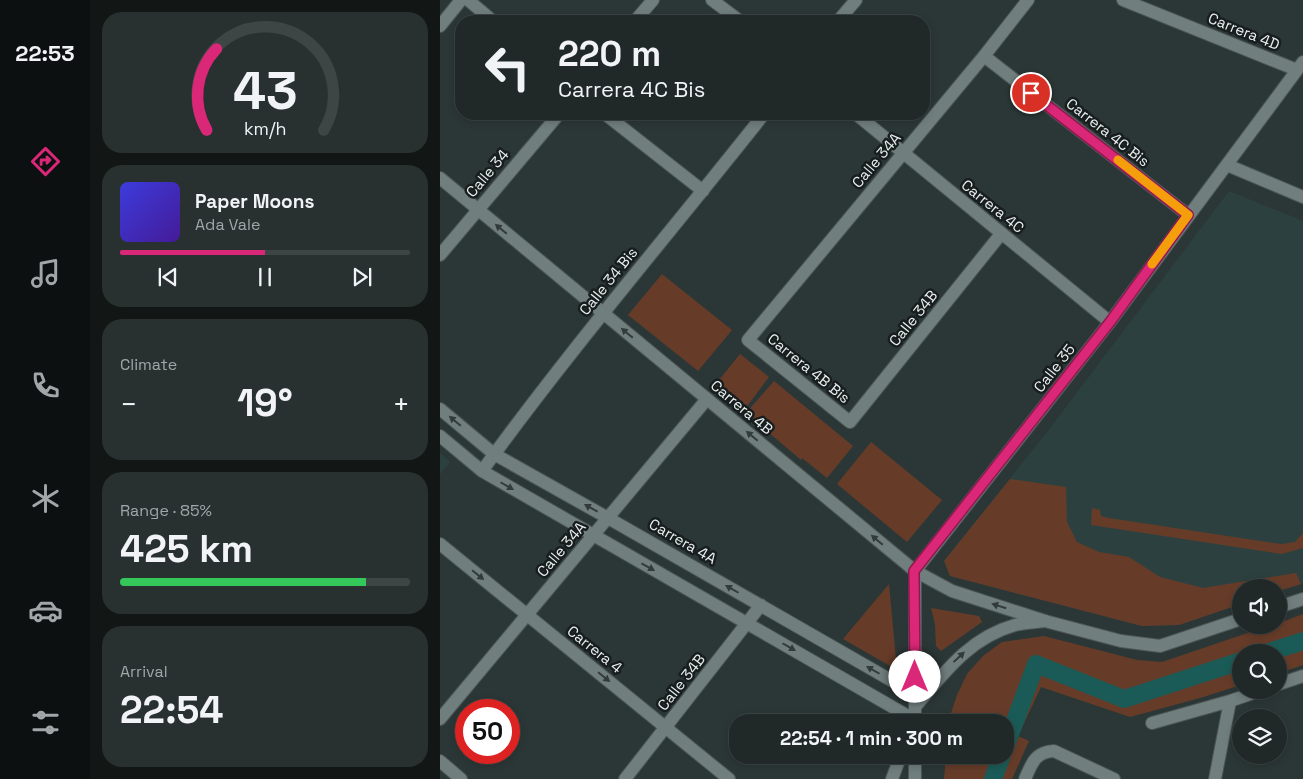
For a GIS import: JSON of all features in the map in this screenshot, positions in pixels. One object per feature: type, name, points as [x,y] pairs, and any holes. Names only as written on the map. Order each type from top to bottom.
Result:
[{"type":"street","points":[[440,26],[461,0]]},
{"type":"street","points":[[468,0],[486,15]]},
{"type":"street","points":[[640,15],[653,0]]},
{"type":"street","points":[[712,0],[732,15]]},
{"type":"street","points":[[843,15],[856,0]]},
{"type":"street","name":"Calle 34A","points":[[748,340],[984,56],[1028,0]]},
{"type":"street","name":"Carrera 4D","points":[[1122,0],[1300,66]]},
{"type":"street","name":"Carrera 4C Bis","points":[[984,56],[1188,215]]},
{"type":"street","name":"Calle 35","points":[[914,571],[1110,322],[1300,66]]},
{"type":"street","name":"Calle 34","points":[[440,255],[554,120]]},
{"type":"street","points":[[613,120],[704,191]]},
{"type":"street","name":"Calle 34 Bis","points":[[482,471],[602,313],[704,191],[759,120]]},
{"type":"street","name":"Carrera 4C","points":[[863,120],[1110,322]]},
{"type":"street","points":[[1227,165],[1303,197]]},
{"type":"street","name":"Carrera 4B","points":[[440,178],[914,571],[952,591],[1045,621],[1120,641],[1160,646],[1232,622]]},
{"type":"street","name":"Calle 34B","points":[[850,422],[1001,234]]},
{"type":"street","name":"Carrera 4B Bis","points":[[748,340],[850,422]]},
{"type":"street","name":"Calle 34A","points":[[440,719],[707,399]]},
{"type":"street","name":"Carrera 4A","points":[[440,409],[494,454],[761,605],[915,713]]},
{"type":"street","points":[[440,436],[482,471],[593,536],[748,623],[915,713]]},
{"type":"street","name":"Carrera 4","points":[[440,544],[729,779]]},
{"type":"street","points":[[914,571],[915,713]]},
{"type":"street","points":[[1287,604],[1303,599]]},
{"type":"street","name":"Calle 34B","points":[[625,779],[761,605]]},
{"type":"street","points":[[915,713],[960,655],[986,637],[1014,626],[1045,621]]},
{"type":"street","points":[[1287,681],[1303,676]]},
{"type":"street","points":[[1152,723],[1236,699]]},
{"type":"street","points":[[1215,779],[1230,701]]},
{"type":"street","points":[[1025,779],[1031,764],[1038,756],[1054,751],[1114,779]]},
{"type":"street","points":[[440,762],[461,779]]},
{"type":"street","points":[[892,779],[898,764]]},
{"type":"street","points":[[915,764],[915,779]]},
{"type":"shaded area","points":[[1229,191],[1303,221],[1303,583],[1287,588],[1287,579],[1232,579],[1232,607],[1179,625],[1142,626],[950,576],[944,561],[1051,427]]},
{"type":"shaded area","points":[[662,274],[732,330],[698,371],[628,315]]},
{"type":"shaded area","points":[[740,354],[769,377],[745,409],[715,385]]},
{"type":"shaded area","points":[[774,381],[853,446],[827,478],[802,458],[801,460],[746,413]]},
{"type":"shaded area","points":[[871,442],[942,500],[907,542],[837,484]]},
{"type":"shaded area","points":[[440,453],[450,462],[440,474]]},
{"type":"shaded area","points":[[1010,479],[1066,487],[1067,522],[1077,542],[1099,552],[1129,557],[1160,577],[1203,588],[1232,583],[1232,607],[1179,625],[1142,626],[950,576],[944,561]]},
{"type":"shaded area","points":[[1092,508],[1100,510],[1101,516],[1109,518],[1281,544],[1295,542],[1303,533],[1303,548],[1282,554],[1091,525]]},
{"type":"shaded area","points":[[1296,573],[1301,584],[1287,588],[1287,579],[1259,579]]},
{"type":"shaded area","points":[[889,584],[897,670],[843,639]]},
{"type":"shaded area","points":[[931,608],[979,616],[982,622],[941,651],[936,646],[935,624]]},
{"type":"shaded area","points":[[1303,614],[1303,665],[1287,670],[1287,644],[1232,644],[1232,688],[1130,717],[1041,687],[1018,736],[1029,741],[1012,779],[944,779],[945,764],[1014,764],[1014,714],[951,714],[967,674],[983,656],[1002,642],[1044,636],[1137,660],[1162,662],[1244,634],[1287,634],[1287,620]]},
{"type":"waterway","points":[[1287,646],[1303,641]]},
{"type":"waterway","points":[[1014,724],[1036,664],[1124,699],[1232,664]]},
{"type":"waterway","points":[[993,779],[999,764]]},
{"type":"slow traffic","points":[[1118,160],[1188,215],[1152,264]]},
{"type":"route","points":[[915,677],[914,571],[1110,322],[1188,215],[1031,93]]}]
